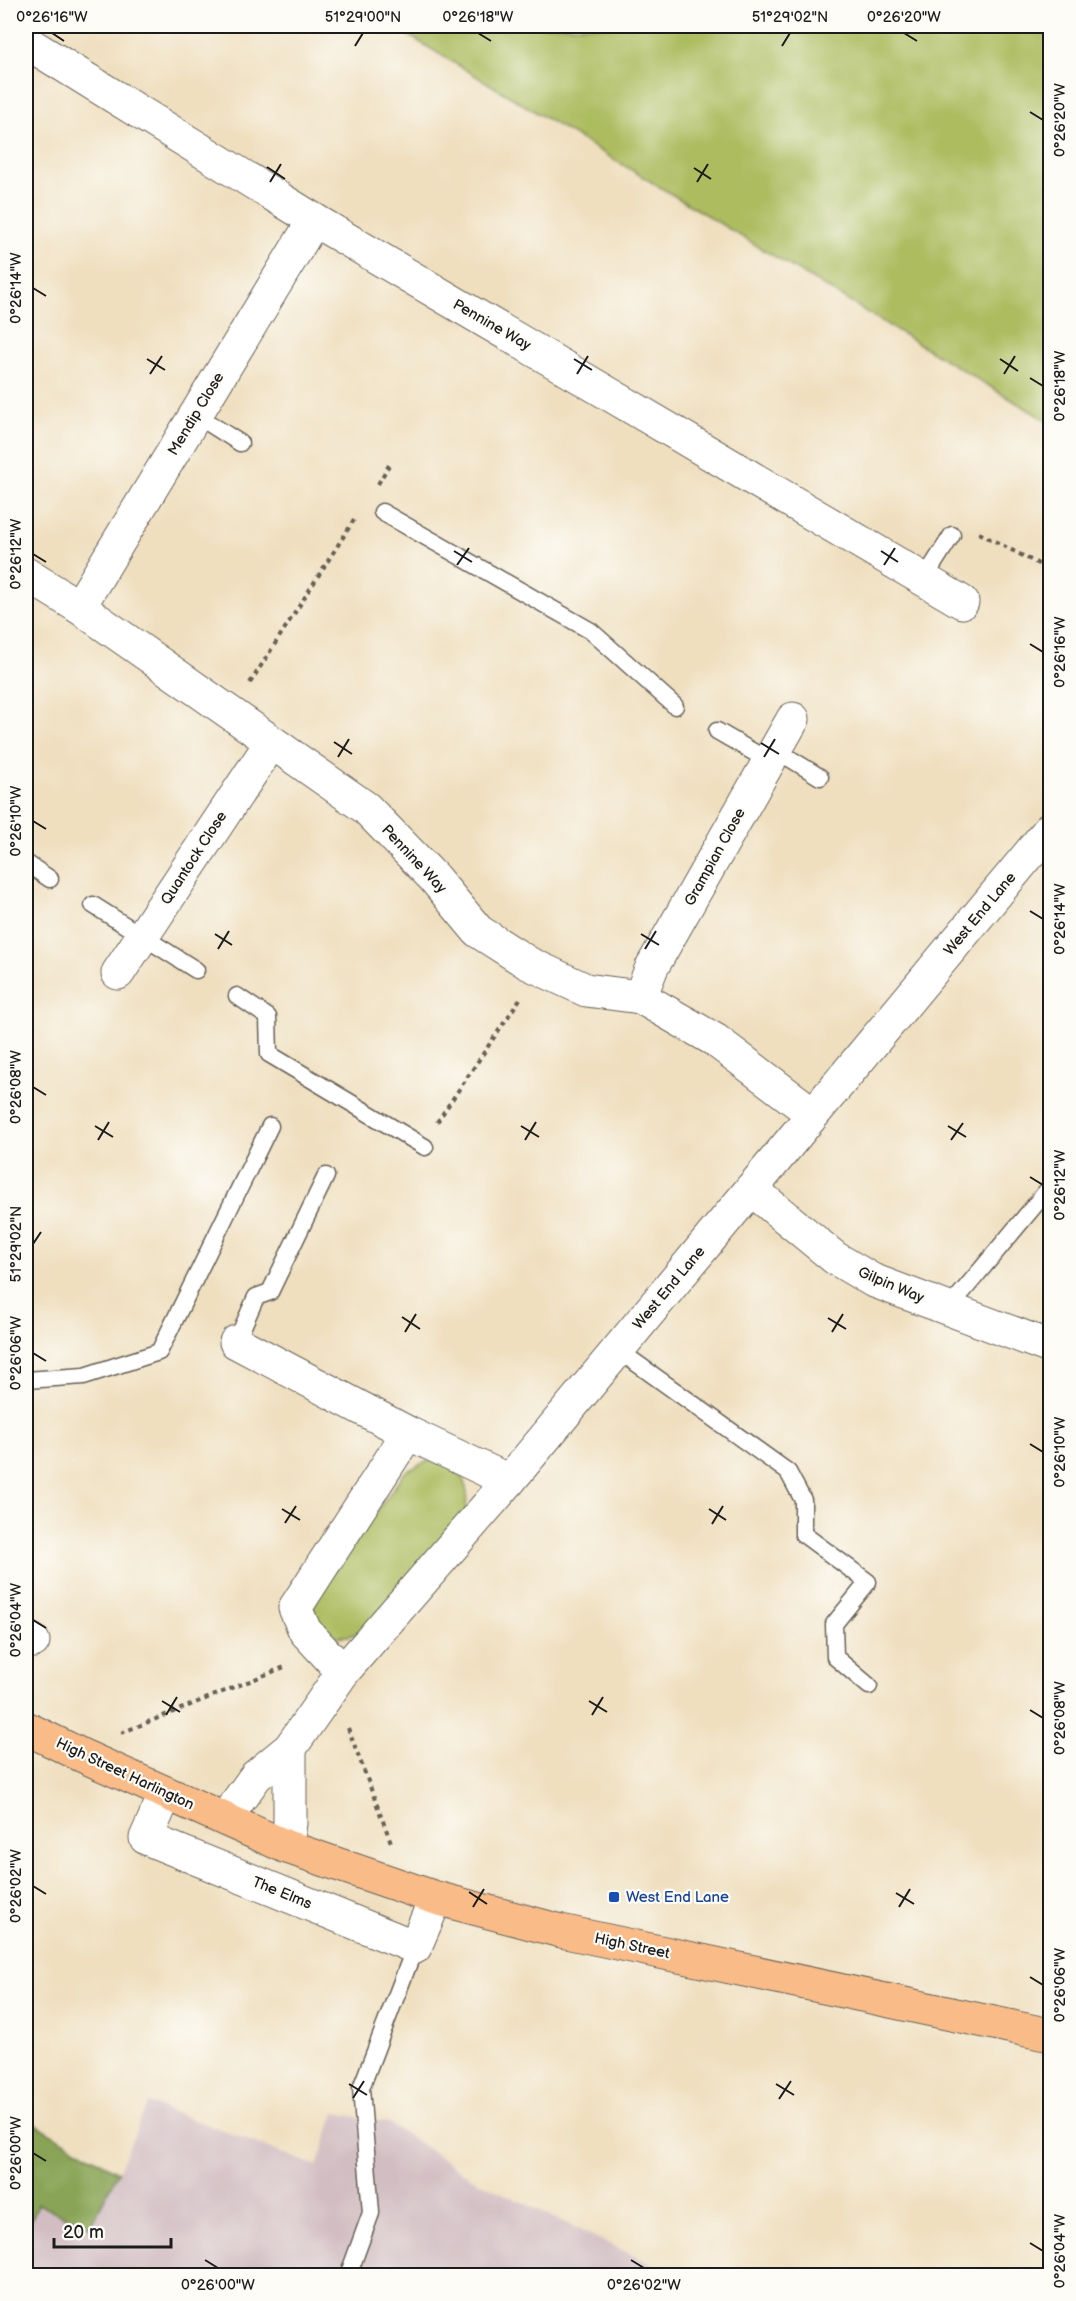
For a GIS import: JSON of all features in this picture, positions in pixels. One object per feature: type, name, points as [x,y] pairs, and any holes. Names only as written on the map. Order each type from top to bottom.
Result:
[{"type":"main road","name":"High Street Harlington","points":[[26,1728],[225,1819]]},
{"type":"main road","name":"High Street","points":[[225,1819],[287,1847],[393,1884],[436,1898],[561,1931],[1050,2035]]},
{"type":"street","name":"Pennine Way","points":[[26,42],[314,220],[962,602]]},
{"type":"street","name":"Mendip Close","points":[[79,607],[314,220]]},
{"type":"street","name":"Pennine Way","points":[[26,574],[79,607],[366,808],[434,878],[478,931],[540,969],[586,990],[640,997],[715,1040],[813,1114]]},
{"type":"street","name":"Grampian Close","points":[[640,997],[652,968],[793,719]]},
{"type":"street","name":"Quantock Close","points":[[118,974],[271,743]]},
{"type":"street","name":"West End Lane","points":[[225,1819],[256,1776],[290,1748],[343,1672],[510,1481],[1050,829]]},
{"type":"street","name":"Gilpin Way","points":[[751,1189],[835,1258],[872,1280],[1050,1347]]},
{"type":"street","points":[[236,1342],[408,1433],[510,1481]]},
{"type":"street","points":[[343,1672],[305,1631],[295,1608],[408,1433]]},
{"type":"street","points":[[287,1847],[290,1823],[290,1748]]},
{"type":"street","name":"The Elms","points":[[166,1793],[146,1838],[415,1947]]},
{"type":"street","points":[[415,1947],[436,1898]]},
{"type":"lane","points":[[196,415],[240,443]]},
{"type":"lane","points":[[382,512],[591,631],[675,706]]},
{"type":"lane","points":[[924,579],[952,535]]},
{"type":"lane","points":[[717,731],[820,777]]},
{"type":"lane","points":[[26,863],[51,879]]},
{"type":"lane","points":[[93,905],[196,970]]},
{"type":"lane","points":[[237,996],[268,1017],[269,1054],[420,1144]]},
{"type":"lane","points":[[26,1380],[84,1376],[159,1352],[270,1126]]},
{"type":"lane","points":[[236,1342],[256,1297],[270,1292],[326,1176]]},
{"type":"lane","points":[[949,1308],[1050,1186]]},
{"type":"lane","points":[[618,1350],[788,1472],[803,1500],[803,1534],[868,1582],[834,1624],[835,1657],[869,1686]]},
{"type":"lane","points":[[348,2276],[371,2213],[361,2088],[415,1947]]},
{"type":"path","points":[[377,485],[389,465]]},
{"type":"path","points":[[230,714],[359,514]]},
{"type":"path","points":[[969,528],[1050,570]]},
{"type":"path","points":[[420,1144],[432,1130],[540,969]]},
{"type":"path","points":[[102,1764],[119,1734],[297,1662],[316,1642]]},
{"type":"path","points":[[324,1700],[343,1716],[395,1853],[393,1884]]},
{"type":"shaded area","points":[[148,2103],[317,2166],[335,2113],[387,2122],[473,2179],[674,2275],[26,2276],[26,2233],[37,2204],[90,2227],[118,2172]]},
{"type":"green space","points":[[393,26],[1050,26],[1050,423]]},
{"type":"green space","points":[[427,1461],[448,1464],[463,1479],[467,1491],[466,1512],[362,1632],[349,1636],[332,1637],[312,1615],[319,1591],[405,1472]]},
{"type":"green space","points":[[26,2119],[118,2172],[90,2227],[38,2204],[26,2233]]},
{"type":"place","name":"West End Lane","points":[[614,1897]]}]
